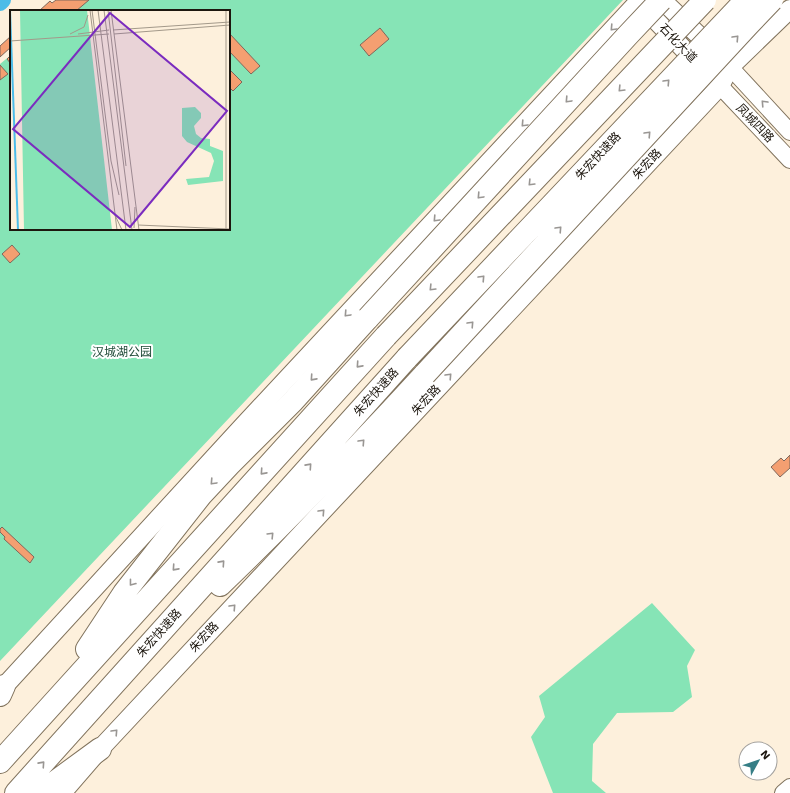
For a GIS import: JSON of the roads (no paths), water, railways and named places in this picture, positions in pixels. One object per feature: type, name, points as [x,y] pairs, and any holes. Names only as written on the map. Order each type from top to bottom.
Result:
[{"type":"highway","points":[[50,706],[124,593],[201,495],[293,401],[662,0]]},
{"type":"highway","points":[[0,762],[386,336],[705,0]]},
{"type":"highway","name":"朱宏快速路","points":[[16,793],[407,358],[746,0]]},
{"type":"highway","points":[[74,729],[253,554],[360,444],[772,0]]},
{"type":"highway","points":[[40,793],[100,749]]},
{"type":"main road","name":"石化大道","points":[[662,0],[730,67]]},
{"type":"main road","name":"石化大道","points":[[638,1],[720,86]]},
{"type":"main road","points":[[1,691],[242,427],[638,1]]},
{"type":"main road","name":"朱宏路","points":[[62,793],[100,749],[720,86],[730,67],[790,9]]},
{"type":"street","name":"凤城四路","points":[[730,67],[790,132]]},
{"type":"street","name":"凤城四路","points":[[720,86],[790,160]]},
{"type":"street","points":[[783,793],[790,787]]},
{"type":"waterway","points":[[0,3],[3,0]]},
{"type":"park label","name":"汉城湖公园","points":[[122,352]]}]
